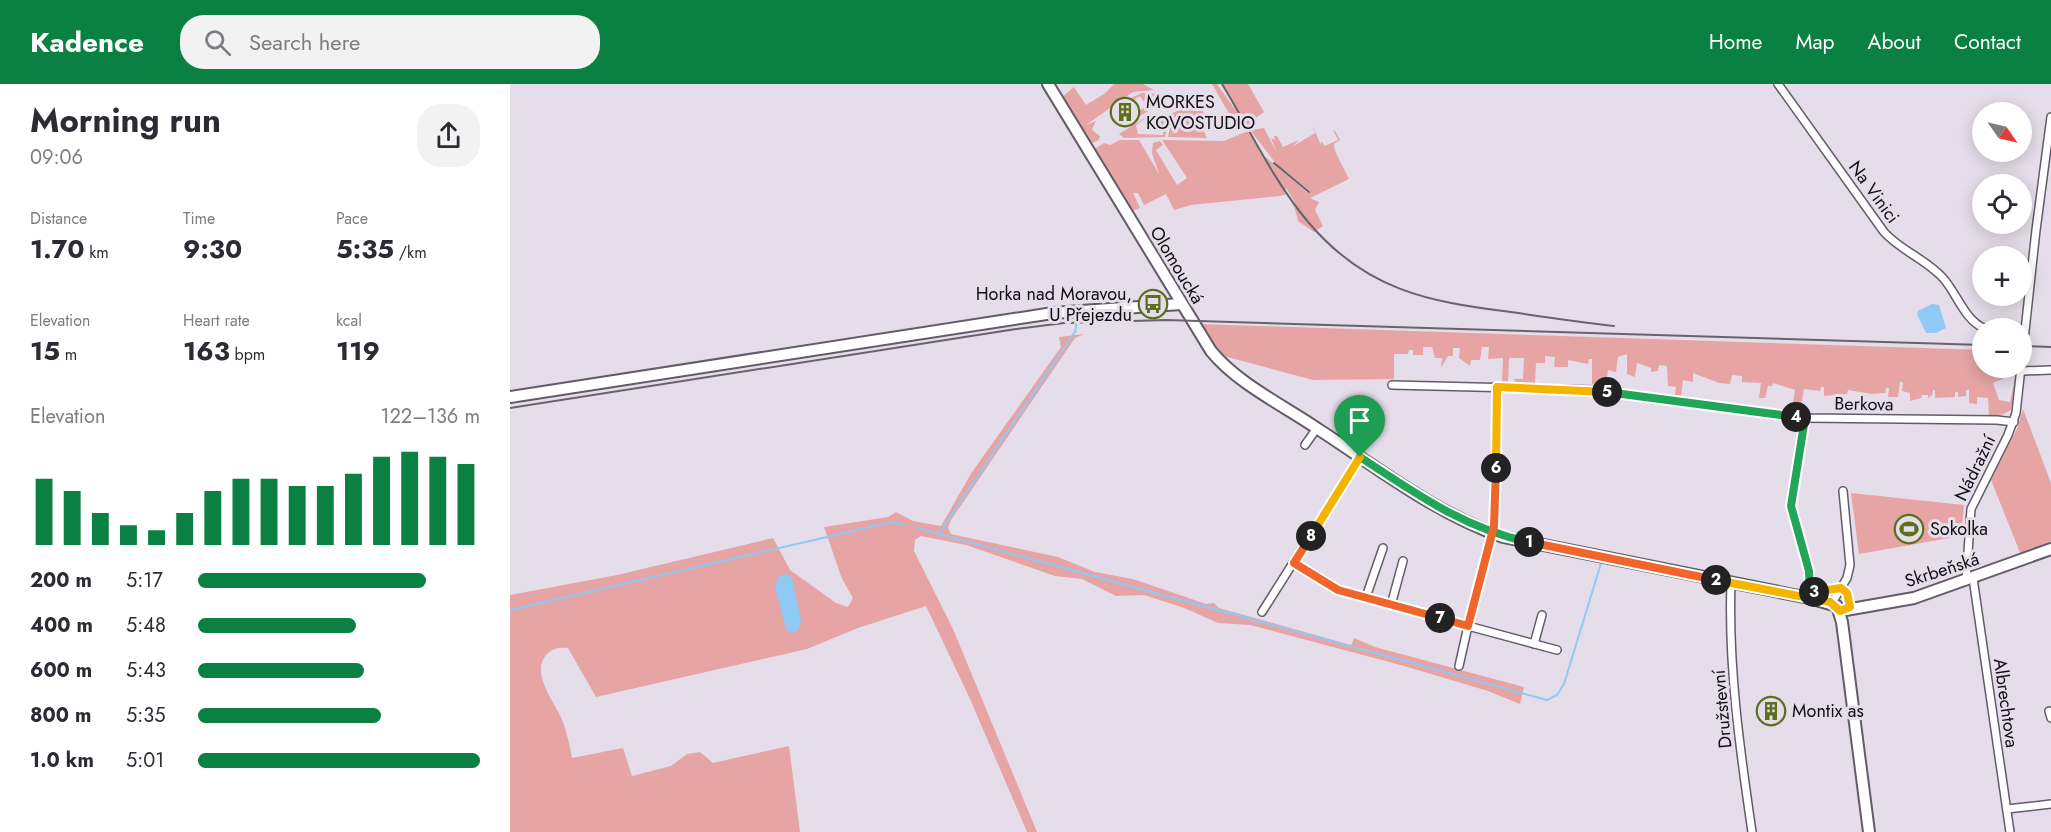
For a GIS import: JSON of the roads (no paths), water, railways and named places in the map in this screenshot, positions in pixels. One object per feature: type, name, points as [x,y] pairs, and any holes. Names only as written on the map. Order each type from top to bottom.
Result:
[{"type":"street","name":"Olomoucká","points":[[1048,84],[1181,304],[1220,362],[1360,457],[1442,510],[1492,533],[1731,583],[1810,595],[1841,607]]},
{"type":"street","name":"Na Vinici","points":[[1778,84],[1884,232],[1892,241],[1937,272],[1972,320]]},
{"type":"street","name":"Nádražní","points":[[2025,318],[2051,117]]},
{"type":"street","points":[[510,397],[1078,310],[1181,304]]},
{"type":"street","points":[[2032,371],[2051,370]]},
{"type":"street","name":"Nádražní","points":[[1969,580],[1971,509],[2014,422],[2021,378]]},
{"type":"street","name":"Berkova","points":[[1392,385],[1595,390],[1805,418],[2014,422]]},
{"type":"street","points":[[1459,666],[1495,519],[1497,387]]},
{"type":"street","points":[[1805,418],[1791,506],[1809,571],[1810,595],[1841,588]]},
{"type":"street","points":[[1305,445],[1317,428]]},
{"type":"street","points":[[1262,612],[1360,457]]},
{"type":"street","points":[[1843,491],[1850,565],[1841,588],[1841,607],[1869,832]]},
{"type":"street","points":[[1366,597],[1383,548]]},
{"type":"street","name":"Skrbeňská","points":[[1841,607],[1914,598],[2051,549]]},
{"type":"street","points":[[1391,605],[1403,561]]},
{"type":"street","points":[[1294,563],[1333,588],[1557,650]]},
{"type":"street","name":"Albrechtova","points":[[1969,580],[2010,832]]},
{"type":"street","name":"Družstevní","points":[[1731,583],[1730,616],[1742,764],[1752,832]]},
{"type":"street","points":[[1841,588],[1847,593],[1841,607]]},
{"type":"street","points":[[1534,644],[1542,615]]},
{"type":"street","points":[[2007,809],[2051,804]]},
{"type":"water","points":[[1932,304],[1939,305],[1946,328],[1936,333],[1926,333],[1917,314],[1918,311]]},
{"type":"water","points":[[787,574],[792,578],[801,621],[798,630],[793,633],[786,629],[775,587],[779,576]]},
{"type":"waterway","points":[[940,532],[1075,332],[1078,316]]},
{"type":"waterway","points":[[510,610],[892,522],[904,525]]},
{"type":"waterway","points":[[914,527],[1547,700],[1557,695],[1564,684],[1602,560]]},
{"type":"railway","points":[[1222,84],[1273,173],[1296,207],[1331,246],[1353,264],[1400,289],[1426,297],[1481,308],[1614,326]]},
{"type":"railway","points":[[1274,163],[1309,192]]},
{"type":"railway","points":[[510,408],[1064,323],[1166,320],[1972,345]]},
{"type":"railway","points":[[2032,346],[2051,347]]},
{"type":"place","name":"MORKES KOVOSTUDIO","points":[[1125,112]]},
{"type":"place","name":"Horka nad Moravou, U Přejezdu","points":[[1153,304]]},
{"type":"place","name":"Sokolka","points":[[1909,529]]},
{"type":"place","name":"Montix as","points":[[1771,711]]}]
